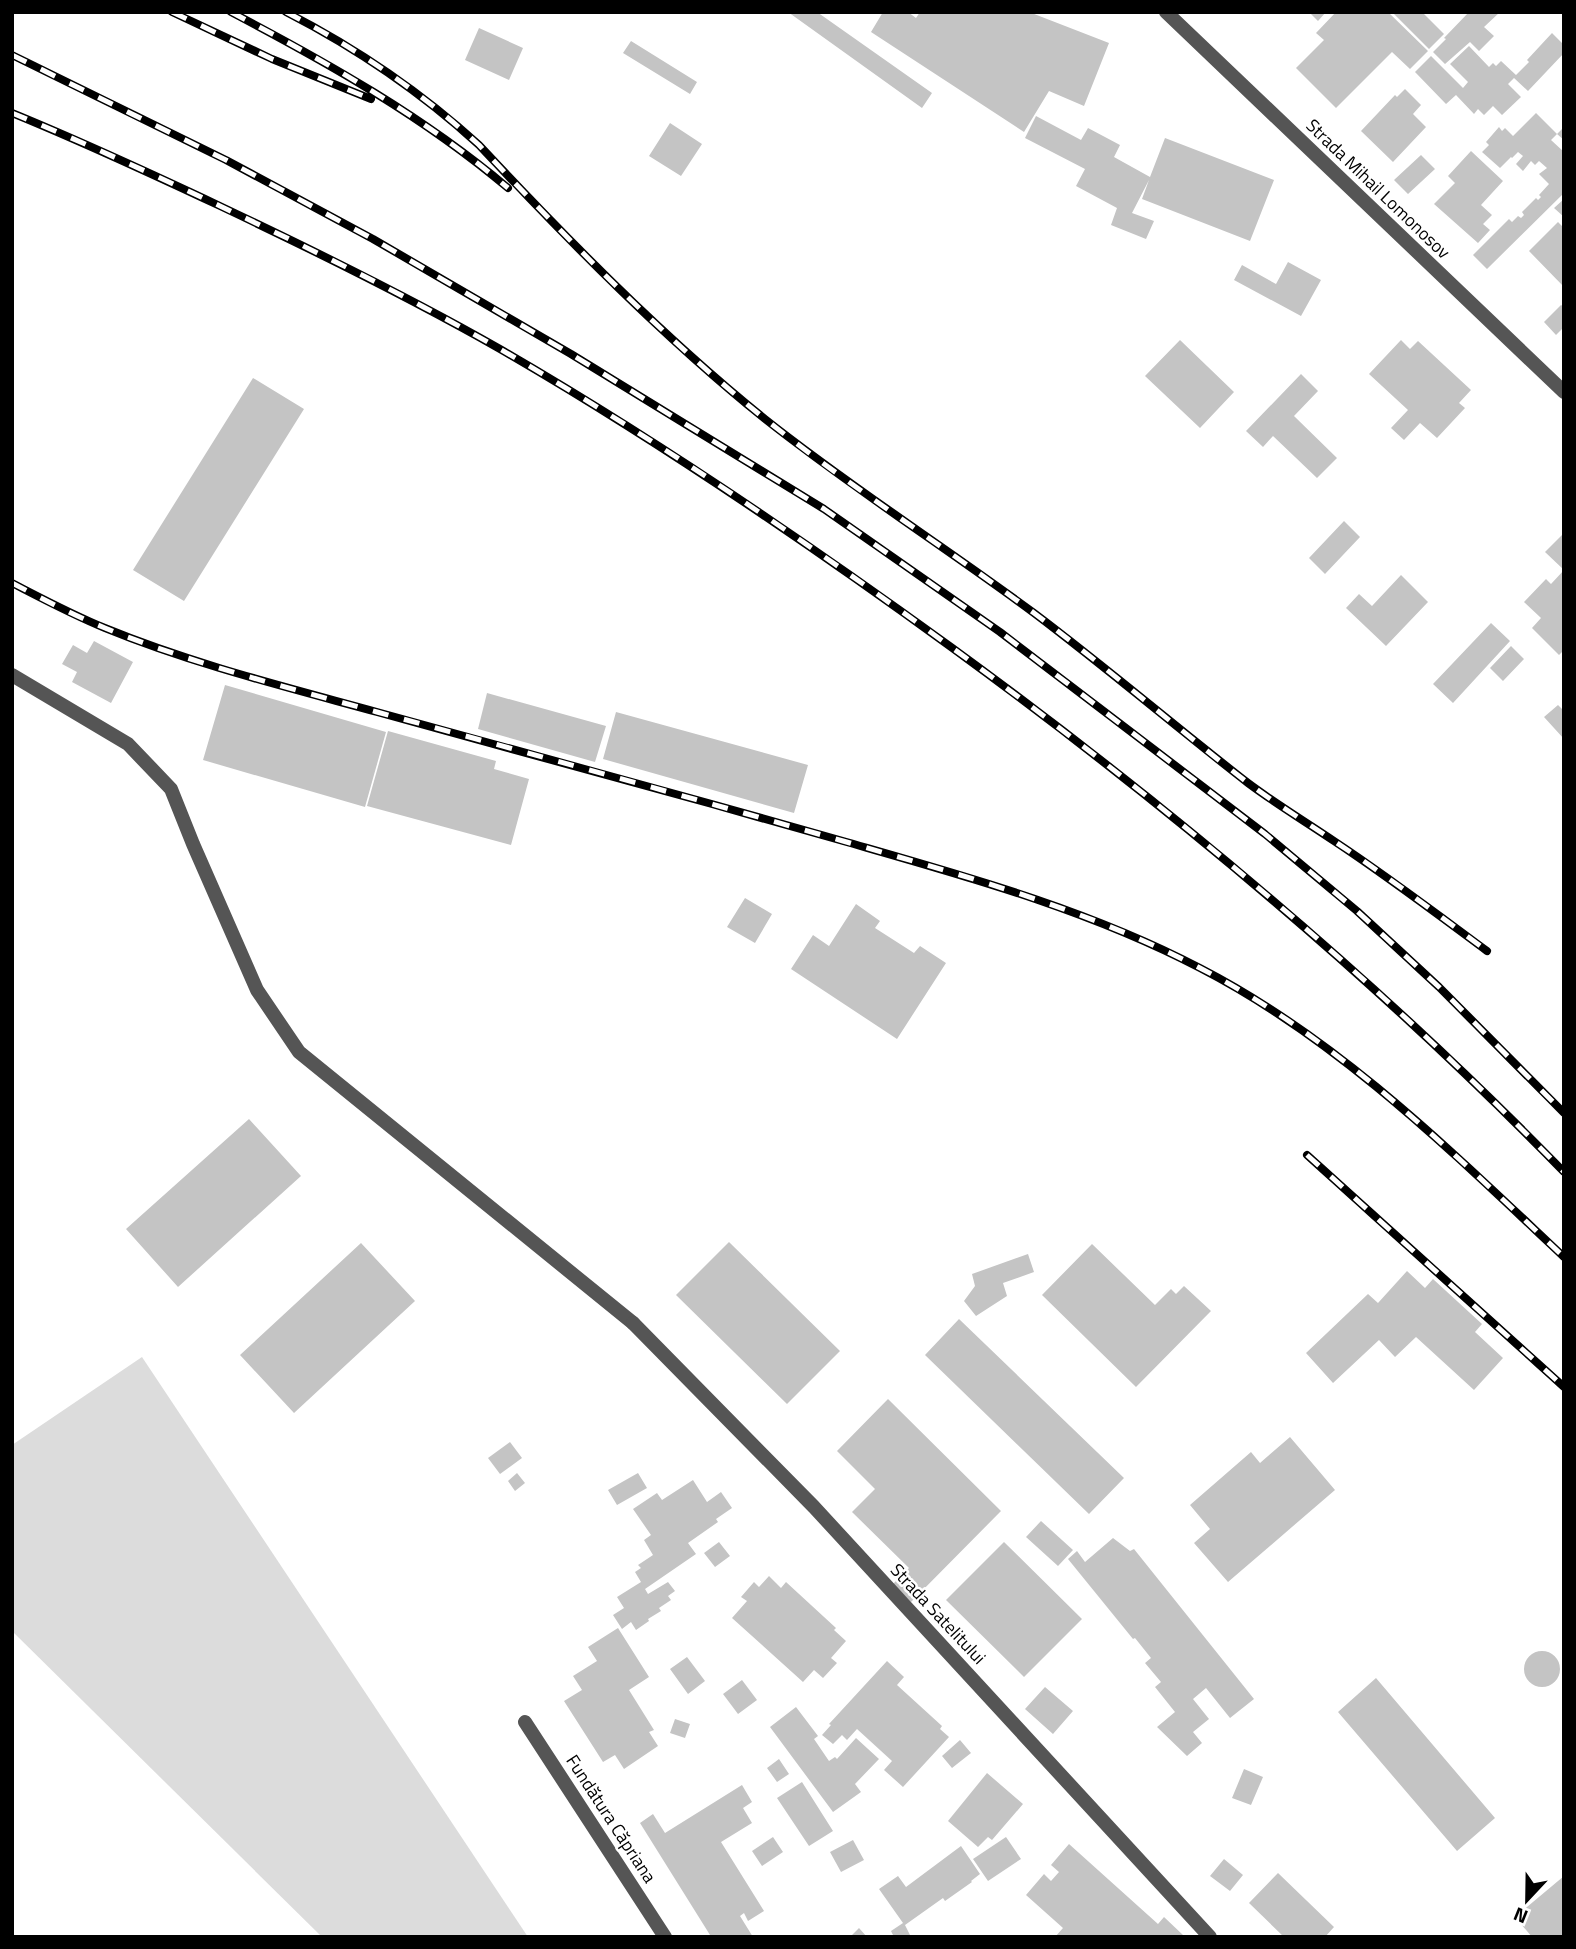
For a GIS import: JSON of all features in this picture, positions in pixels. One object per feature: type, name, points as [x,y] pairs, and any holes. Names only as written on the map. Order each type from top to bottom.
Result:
[{"type":"street","name":"Strada Mihail Lomonosov","points":[[1166,12],[1564,392]]},
{"type":"street","name":"Strada Satelitului","points":[[12,675],[128,744],[171,789],[257,990],[299,1052],[633,1323],[814,1507],[1210,1937]]},
{"type":"street","name":"Fundătura Căpriana","points":[[524,1722],[665,1937]]},
{"type":"shaded area","points":[[142,1357],[528,1937],[322,1937],[12,1631],[12,1445]]},
{"type":"building","points":[[788,12],[817,12],[932,93],[922,108]]},
{"type":"building","points":[[883,12],[908,12],[916,18],[920,12],[1029,12],[1109,43],[1084,106],[1049,91],[1024,132],[871,32]]},
{"type":"building","points":[[1309,12],[1326,12],[1318,21]]},
{"type":"building","points":[[1336,12],[1388,12],[1428,51],[1410,69],[1392,52],[1336,108],[1296,68],[1324,40],[1316,33]]},
{"type":"building","points":[[1392,12],[1422,12],[1444,34],[1429,49]]},
{"type":"building","points":[[1469,12],[1500,12],[1484,27],[1494,36],[1479,51],[1470,42],[1445,64],[1433,52]]},
{"type":"building","points":[[479,28],[523,48],[509,80],[465,60]]},
{"type":"building","points":[[1552,33],[1564,45],[1564,53],[1528,91],[1514,78],[1508,84],[1521,97],[1502,115],[1493,106],[1484,115],[1478,109],[1474,114],[1456,95],[1446,104],[1415,72],[1431,56],[1463,88],[1468,82],[1450,64],[1469,46],[1489,67],[1493,63],[1496,66],[1501,61],[1516,75]]},
{"type":"building","points":[[631,41],[697,82],[690,94],[623,53]]},
{"type":"building","points":[[1405,89],[1421,105],[1413,114],[1426,127],[1393,162],[1361,131],[1395,95],[1397,97]]},
{"type":"building","points":[[1536,113],[1557,134],[1551,140],[1564,152],[1564,193],[1487,269],[1473,255],[1509,219],[1512,222],[1518,216],[1521,218],[1524,215],[1522,212],[1536,198],[1538,200],[1541,197],[1539,195],[1549,184],[1539,174],[1547,168],[1539,161],[1535,165],[1531,161],[1523,171],[1516,164],[1523,156],[1518,152],[1500,168],[1482,152],[1489,145],[1486,142],[1499,127],[1502,131],[1505,128],[1513,136]]},
{"type":"building","points":[[1036,116],[1081,140],[1088,128],[1120,145],[1114,157],[1150,177],[1165,138],[1274,180],[1250,241],[1142,199],[1149,180],[1132,213],[1154,221],[1146,239],[1111,225],[1117,208],[1076,186],[1085,169],[1025,138]]},
{"type":"building","points":[[670,123],[702,144],[681,176],[649,156]]},
{"type":"building","points":[[1564,127],[1564,140],[1557,134]]},
{"type":"building","points":[[1471,151],[1503,181],[1481,205],[1492,215],[1483,224],[1490,230],[1478,243],[1434,204],[1455,183],[1448,176]]},
{"type":"building","points":[[1421,155],[1435,169],[1408,194],[1394,180]]},
{"type":"building","points":[[1564,199],[1564,217],[1554,208]]},
{"type":"building","points":[[1558,222],[1564,228],[1564,287],[1529,251]]},
{"type":"building","points":[[1288,262],[1321,280],[1301,316],[1234,280],[1242,265],[1276,284]]},
{"type":"building","points":[[1561,305],[1564,307],[1564,327],[1556,335],[1544,322]]},
{"type":"building","points":[[1180,340],[1234,392],[1200,428],[1145,376]]},
{"type":"building","points":[[1401,340],[1410,349],[1418,341],[1471,390],[1459,403],[1465,408],[1437,438],[1420,423],[1404,440],[1391,428],[1408,410],[1369,374]]},
{"type":"building","points":[[1301,374],[1318,391],[1294,416],[1337,458],[1317,478],[1273,436],[1263,447],[1246,431]]},
{"type":"building","points":[[253,378],[304,409],[184,601],[133,570]]},
{"type":"building","points":[[1344,521],[1360,537],[1325,574],[1309,558]]},
{"type":"building","points":[[1564,533],[1564,570],[1545,552]]},
{"type":"building","points":[[1564,570],[1564,650],[1559,655],[1532,628],[1541,618],[1524,602],[1546,579],[1551,584]]},
{"type":"building","points":[[1401,575],[1428,602],[1386,646],[1346,608],[1359,594],[1372,606]]},
{"type":"building","points":[[1491,623],[1510,641],[1453,703],[1433,684]]},
{"type":"building","points":[[94,641],[133,662],[111,703],[72,682],[77,672],[62,664],[73,645],[87,653]]},
{"type":"building","points":[[1511,646],[1524,659],[1503,681],[1490,668]]},
{"type":"building","points":[[225,685],[386,732],[365,807],[203,760]]},
{"type":"building","points":[[487,693],[606,726],[595,762],[478,729]]},
{"type":"building","points":[[1558,705],[1564,708],[1564,739],[1544,717]]},
{"type":"building","points":[[616,712],[808,765],[794,813],[603,759]]},
{"type":"building","points":[[388,731],[496,761],[494,769],[529,779],[511,845],[367,806]]},
{"type":"building","points":[[745,898],[772,914],[755,943],[727,927]]},
{"type":"building","points":[[856,904],[880,921],[875,928],[914,953],[920,946],[946,963],[897,1039],[791,969],[813,935],[829,946]]},
{"type":"building","points":[[249,1119],[301,1176],[178,1287],[126,1229]]},
{"type":"building","points":[[729,1242],[840,1351],[787,1404],[676,1295]]},
{"type":"building","points":[[361,1243],[415,1301],[294,1413],[240,1355]]},
{"type":"building","points":[[1092,1244],[1155,1305],[1171,1289],[1176,1294],[1184,1286],[1211,1311],[1136,1387],[1042,1295]]},
{"type":"building","points":[[1028,1254],[1034,1272],[1003,1283],[1007,1296],[976,1316],[964,1301],[975,1286],[972,1274]]},
{"type":"building","points":[[1407,1271],[1425,1288],[1433,1279],[1482,1324],[1475,1332],[1503,1358],[1474,1390],[1416,1337],[1395,1357],[1379,1340],[1333,1383],[1306,1353],[1368,1294],[1378,1303]]},
{"type":"building","points":[[959,1319],[1124,1478],[1089,1514],[925,1355]]},
{"type":"building","points":[[888,1399],[1001,1511],[911,1602],[893,1584],[909,1568],[852,1512],[875,1489],[837,1451]]},
{"type":"building","points":[[1290,1437],[1335,1490],[1228,1582],[1194,1543],[1210,1529],[1190,1505],[1251,1452],[1260,1463]]},
{"type":"building","points":[[510,1442],[522,1458],[500,1474],[488,1458]]},
{"type":"building","points":[[517,1473],[525,1483],[515,1491],[508,1481]]},
{"type":"building","points":[[638,1473],[647,1488],[617,1505],[608,1490]]},
{"type":"building","points":[[693,1480],[707,1502],[721,1492],[732,1508],[716,1519],[718,1522],[688,1543],[696,1554],[645,1589],[648,1594],[668,1582],[675,1591],[668,1596],[671,1600],[659,1608],[661,1611],[636,1630],[631,1622],[622,1629],[613,1615],[624,1608],[617,1597],[641,1582],[635,1572],[641,1568],[638,1565],[653,1555],[644,1540],[651,1535],[633,1509],[657,1493],[662,1500]]},
{"type":"building","points":[[1041,1521],[1073,1550],[1058,1566],[1026,1537]]},
{"type":"building","points":[[1113,1538],[1130,1551],[1134,1549],[1254,1699],[1230,1718],[1206,1688],[1193,1699],[1209,1719],[1193,1732],[1202,1743],[1187,1756],[1157,1727],[1175,1712],[1155,1687],[1161,1682],[1145,1663],[1151,1658],[1068,1559],[1077,1551],[1085,1562]]},
{"type":"building","points":[[719,1542],[730,1556],[715,1567],[704,1553]]},
{"type":"building","points":[[1004,1542],[1082,1619],[1024,1677],[946,1600]]},
{"type":"building","points":[[769,1576],[781,1588],[786,1582],[836,1628],[834,1630],[846,1641],[831,1658],[837,1663],[823,1678],[814,1670],[803,1682],[732,1618],[747,1601],[741,1597],[754,1582],[759,1587]]},
{"type":"building","points":[[618,1628],[649,1677],[629,1690],[654,1730],[649,1732],[658,1746],[624,1769],[615,1755],[603,1762],[564,1701],[582,1690],[573,1676],[597,1661],[588,1647]]},
{"type":"building","points":[[1542,1651],[1555,1656],[1560,1669],[1555,1682],[1542,1687],[1529,1682],[1524,1669],[1529,1656]]},
{"type":"building","points":[[687,1657],[705,1681],[688,1694],[670,1669]]},
{"type":"building","points":[[887,1661],[904,1677],[897,1685],[942,1726],[940,1729],[949,1737],[903,1787],[884,1770],[892,1761],[857,1729],[847,1740],[842,1735],[833,1744],[822,1735]]},
{"type":"building","points":[[1376,1678],[1495,1818],[1457,1851],[1338,1712]]},
{"type":"building","points":[[742,1680],[757,1700],[738,1714],[723,1694]]},
{"type":"building","points":[[1045,1687],[1073,1711],[1053,1734],[1025,1709]]},
{"type":"building","points":[[796,1707],[818,1736],[814,1739],[829,1761],[835,1757],[837,1759],[856,1738],[879,1759],[855,1784],[861,1792],[833,1812],[770,1727]]},
{"type":"building","points":[[675,1719],[690,1724],[685,1738],[670,1733]]},
{"type":"building","points":[[960,1740],[971,1753],[952,1768],[942,1756]]},
{"type":"building","points":[[779,1759],[789,1774],[777,1782],[767,1768]]},
{"type":"building","points":[[1244,1769],[1263,1777],[1251,1805],[1232,1798]]},
{"type":"building","points":[[987,1773],[1023,1804],[992,1840],[988,1837],[978,1847],[948,1821]]},
{"type":"building","points":[[802,1782],[833,1831],[809,1846],[777,1798]]},
{"type":"building","points":[[742,1785],[752,1802],[743,1808],[752,1823],[721,1842],[764,1911],[748,1921],[744,1913],[740,1916],[753,1937],[707,1937],[710,1935],[640,1823],[653,1814],[665,1833]]},
{"type":"building","points":[[773,1837],[783,1852],[762,1866],[752,1851]]},
{"type":"building","points":[[1006,1837],[1021,1859],[988,1881],[973,1859]]},
{"type":"building","points":[[853,1840],[864,1860],[841,1872],[830,1852]]},
{"type":"building","points":[[1069,1844],[1158,1924],[1164,1917],[1183,1935],[1055,1937],[1063,1928],[1026,1895],[1044,1874],[1051,1881],[1059,1872],[1051,1865]]},
{"type":"building","points":[[961,1846],[980,1874],[945,1901],[943,1898],[905,1925],[911,1937],[894,1937],[891,1931],[903,1923],[879,1889],[898,1876],[906,1887]]},
{"type":"building","points":[[1224,1859],[1243,1875],[1230,1891],[1210,1876]]},
{"type":"building","points":[[1278,1873],[1334,1927],[1325,1937],[1284,1937],[1249,1903]]},
{"type":"building","points":[[1564,1876],[1564,1937],[1532,1937],[1515,1917]]},
{"type":"building","points":[[859,1928],[867,1937],[850,1937]]},
{"type":"railway","points":[[172,12],[272,59],[371,99]]},
{"type":"railway","points":[[231,12],[374,92],[443,138],[508,188]]},
{"type":"railway","points":[[286,12],[387,72],[457,126],[653,321],[765,419],[1034,613],[1248,783],[1373,868],[1487,951]]},
{"type":"railway","points":[[12,55],[226,160],[373,239],[571,354],[824,509],[1000,632],[1265,834],[1357,911],[1439,987],[1564,1113]]},
{"type":"railway","points":[[12,113],[220,206],[431,311],[558,383],[785,530],[1032,707],[1191,832],[1345,963],[1420,1031],[1564,1172]]},
{"type":"railway","points":[[12,583],[105,628],[206,664],[934,867],[1025,895],[1114,928],[1200,968],[1251,996],[1299,1028],[1391,1099],[1564,1257]]},
{"type":"railway","points":[[1307,1155],[1564,1387]]}]
